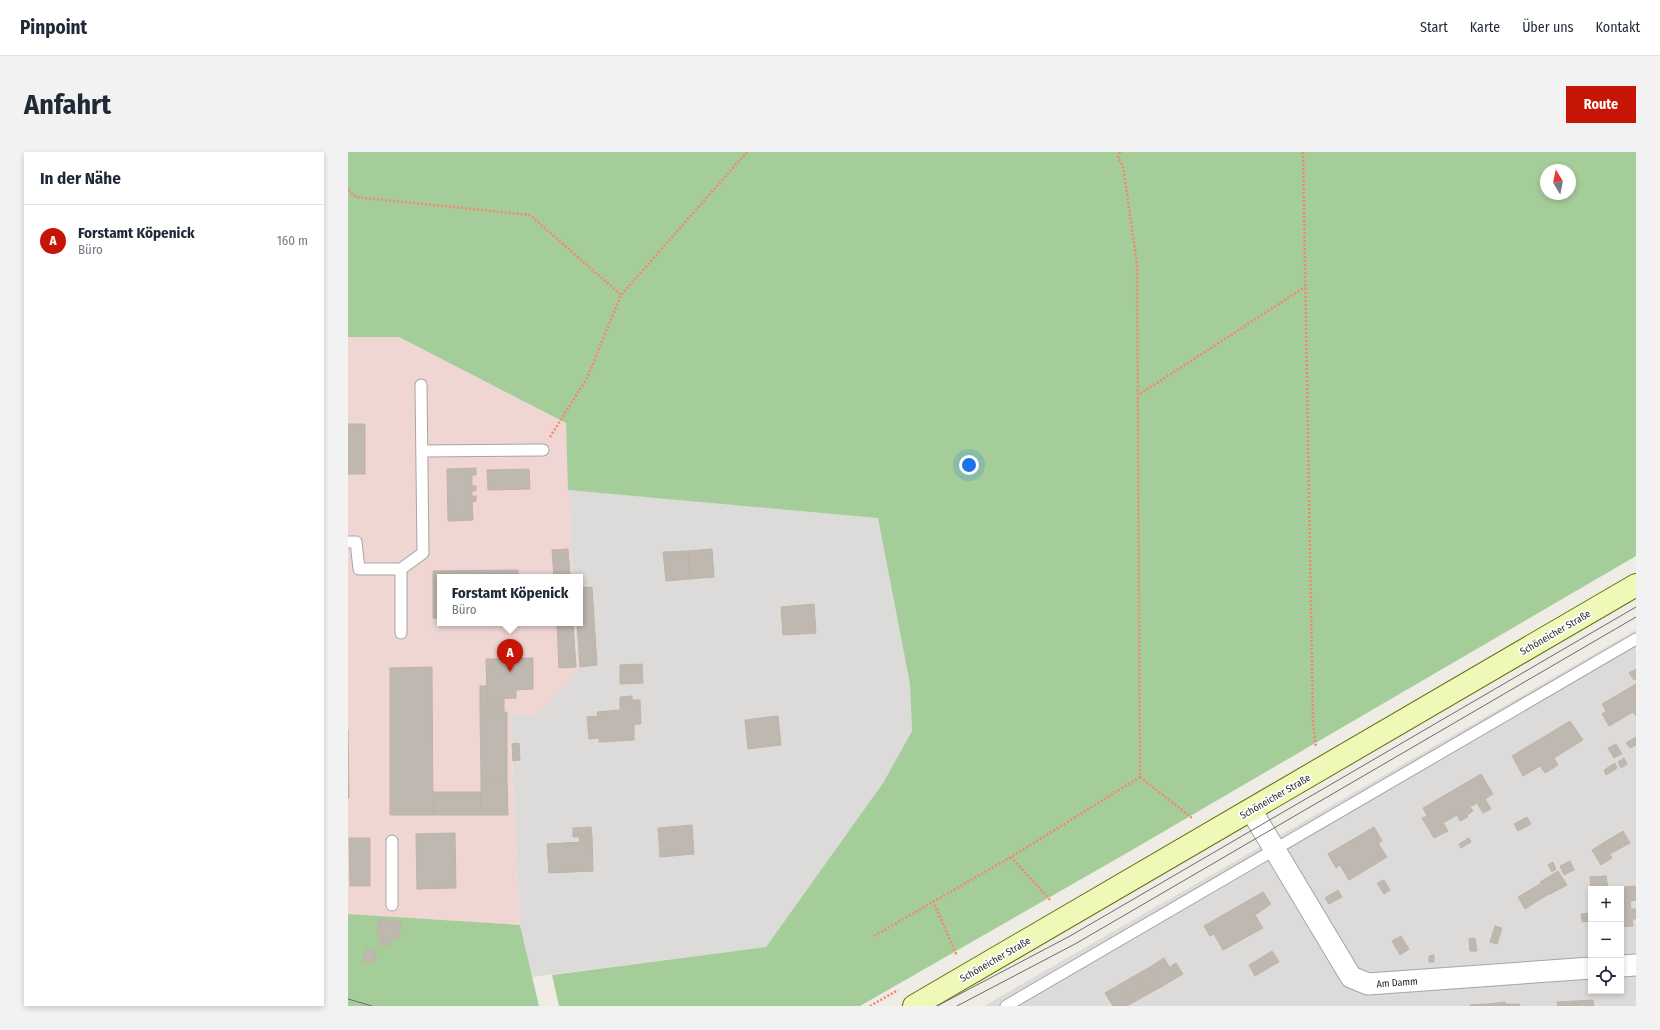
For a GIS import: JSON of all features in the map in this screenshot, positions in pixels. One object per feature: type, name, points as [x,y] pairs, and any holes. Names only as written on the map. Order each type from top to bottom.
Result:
[{"type":"main road","name":"Schöneicher Straße","points":[[914,1006],[1636,585]]},
{"type":"street","name":"Am Damm","points":[[1251,810],[1351,978],[1368,984],[1588,968]]},
{"type":"street","points":[[1624,966],[1636,965]]},
{"type":"lane","points":[[348,542],[356,542],[359,569],[401,569],[423,553],[421,385]]},
{"type":"lane","points":[[422,451],[543,450]]},
{"type":"lane","points":[[401,569],[402,633]]},
{"type":"lane","points":[[1006,1006],[1636,639]]},
{"type":"lane","points":[[392,841],[392,904]]},
{"type":"path","points":[[559,420],[587,378],[621,295],[747,152]]},
{"type":"path","points":[[1120,152],[1118,158],[1123,166],[1137,264],[1139,394],[1140,777]]},
{"type":"path","points":[[1303,152],[1313,722]]},
{"type":"path","points":[[348,190],[356,197],[530,215],[621,295]]},
{"type":"path","points":[[1139,394],[1306,287]]},
{"type":"path","points":[[1140,777],[1192,818]]},
{"type":"path","points":[[874,936],[1011,857],[1140,777]]},
{"type":"path","points":[[1011,857],[1051,901]]},
{"type":"path","points":[[933,902],[957,956]]},
{"type":"shaded area","points":[[348,337],[399,337],[566,423],[573,574],[437,574],[437,626],[575,626],[578,671],[536,715],[510,714],[520,925],[348,914]]},
{"type":"shaded area","points":[[568,490],[878,517],[910,684],[912,731],[883,783],[766,947],[532,977],[520,925],[510,714],[536,715],[578,671],[575,626],[583,626],[583,574],[573,574]]},
{"type":"shaded area","points":[[1636,630],[1636,1006],[984,1006]]},
{"type":"green space","points":[[348,152],[1636,152],[1636,556],[1132,850],[860,1006],[559,1006],[552,975],[766,947],[883,783],[912,731],[910,684],[878,518],[568,490],[566,423],[399,337],[348,337]]},
{"type":"green space","points":[[348,914],[520,925],[539,1006],[348,1006]]},
{"type":"building","points":[[348,424],[365,424],[365,474],[348,474]]},
{"type":"building","points":[[476,468],[476,475],[472,475],[472,486],[476,486],[476,491],[472,491],[472,496],[476,496],[476,501],[472,502],[473,520],[448,521],[447,469]]},
{"type":"building","points":[[529,469],[530,489],[488,490],[487,470]]},
{"type":"building","points":[[568,549],[570,574],[554,574],[552,550]]},
{"type":"building","points":[[712,549],[714,577],[690,579],[688,551]]},
{"type":"building","points":[[688,551],[690,579],[666,581],[663,552]]},
{"type":"building","points":[[518,570],[518,574],[437,574],[437,618],[433,618],[433,571]]},
{"type":"building","points":[[592,587],[597,665],[580,667],[577,626],[583,626],[583,588]]},
{"type":"building","points":[[814,604],[816,633],[783,635],[781,607]]},
{"type":"building","points":[[557,626],[573,626],[576,667],[559,668]]},
{"type":"building","points":[[533,658],[533,689],[516,690],[516,698],[487,699],[486,659]]},
{"type":"building","points":[[642,664],[643,683],[620,684],[620,665]]},
{"type":"building","points":[[432,667],[433,815],[390,815],[390,668]]},
{"type":"building","points":[[1636,669],[1636,679],[1634,680],[1629,673]]},
{"type":"building","points":[[1636,684],[1636,716],[1633,712],[1609,726],[1602,714],[1606,711],[1602,704]]},
{"type":"building","points":[[480,686],[487,686],[487,699],[504,699],[504,711],[480,712]]},
{"type":"building","points":[[632,696],[632,700],[640,700],[641,724],[635,724],[634,740],[599,742],[599,738],[589,739],[587,717],[598,716],[597,712],[620,710],[620,697]]},
{"type":"building","points":[[480,712],[507,712],[507,778],[481,778]]},
{"type":"building","points":[[778,716],[781,745],[748,749],[745,720]]},
{"type":"building","points":[[1570,721],[1583,740],[1554,758],[1558,765],[1545,773],[1540,766],[1523,776],[1512,756]]},
{"type":"building","points":[[348,730],[349,798],[348,798]]},
{"type":"building","points":[[1636,737],[1636,745],[1630,748],[1626,743]]},
{"type":"building","points":[[519,743],[520,760],[513,761],[512,744]]},
{"type":"building","points":[[1616,744],[1622,754],[1614,758],[1608,748]]},
{"type":"building","points":[[1624,758],[1627,764],[1621,768],[1618,762]]},
{"type":"building","points":[[1615,763],[1617,768],[1606,775],[1604,770]]},
{"type":"building","points":[[1481,774],[1493,794],[1485,799],[1491,809],[1483,813],[1477,803],[1470,807],[1473,811],[1467,815],[1468,817],[1460,821],[1457,815],[1443,823],[1448,831],[1434,838],[1422,818],[1427,816],[1423,808]]},
{"type":"building","points":[[481,778],[507,778],[508,815],[481,815]]},
{"type":"building","points":[[433,792],[481,792],[481,815],[433,815]]},
{"type":"building","points":[[1527,817],[1531,824],[1518,831],[1514,824]]},
{"type":"building","points":[[692,825],[694,854],[660,857],[658,828]]},
{"type":"building","points":[[591,827],[592,836],[573,837],[573,828]]},
{"type":"building","points":[[1374,827],[1382,841],[1378,843],[1387,857],[1349,880],[1340,865],[1336,868],[1328,854]]},
{"type":"building","points":[[1623,831],[1630,843],[1610,854],[1603,843]]},
{"type":"building","points":[[455,833],[456,888],[417,889],[416,834]]},
{"type":"building","points":[[592,836],[593,871],[549,873],[547,844],[580,842],[579,837]]},
{"type":"building","points":[[349,838],[370,838],[370,886],[350,886]]},
{"type":"building","points":[[1469,838],[1471,842],[1461,848],[1459,844]]},
{"type":"building","points":[[1603,843],[1612,858],[1601,865],[1592,850]]},
{"type":"building","points":[[1570,861],[1574,870],[1564,875],[1560,866]]},
{"type":"building","points":[[1553,862],[1556,869],[1552,872],[1548,865]]},
{"type":"building","points":[[1558,871],[1567,885],[1548,895],[1540,882]]},
{"type":"building","points":[[1606,876],[1608,886],[1591,886],[1590,877]]},
{"type":"building","points":[[1384,880],[1390,890],[1384,894],[1377,883]]},
{"type":"building","points":[[1540,884],[1547,895],[1525,909],[1518,897]]},
{"type":"building","points":[[1635,886],[1636,900],[1630,901],[1631,909],[1636,909],[1636,919],[1632,919],[1633,926],[1624,927],[1624,887]]},
{"type":"building","points":[[1338,890],[1342,897],[1329,904],[1325,898]]},
{"type":"building","points":[[1263,892],[1271,904],[1255,915],[1263,928],[1223,950],[1214,934],[1210,936],[1204,926]]},
{"type":"building","points":[[1588,913],[1588,921],[1582,922],[1581,914]]},
{"type":"building","points":[[379,919],[401,921],[399,939],[377,937]]},
{"type":"building","points":[[1495,926],[1502,928],[1497,944],[1490,942]]},
{"type":"building","points":[[1401,936],[1409,949],[1400,955],[1392,941]]},
{"type":"building","points":[[1475,938],[1477,951],[1470,951],[1469,939]]},
{"type":"building","points":[[380,939],[391,940],[391,945],[380,945]]},
{"type":"building","points":[[365,949],[376,950],[375,962],[364,962]]},
{"type":"building","points":[[1272,951],[1279,962],[1255,976],[1249,965]]},
{"type":"building","points":[[1434,955],[1434,962],[1429,962],[1429,956]]},
{"type":"building","points":[[1164,958],[1176,978],[1161,987],[1150,967]]},
{"type":"building","points":[[1176,963],[1183,974],[1176,978],[1170,967]]},
{"type":"building","points":[[1150,967],[1161,987],[1148,994],[1136,975]]},
{"type":"building","points":[[1136,975],[1148,994],[1134,1002],[1122,983]]},
{"type":"building","points":[[1122,983],[1134,1002],[1127,1006],[1113,1006],[1105,993]]},
{"type":"building","points":[[1593,1000],[1594,1006],[1576,1006],[1576,1001]]},
{"type":"building","points":[[1576,1001],[1576,1006],[1558,1006],[1557,1002]]},
{"type":"building","points":[[1505,1002],[1505,1006],[1489,1006],[1488,1004]]},
{"type":"building","points":[[1488,1004],[1489,1006],[1470,1006],[1470,1005]]},
{"type":"building","points":[[1505,1004],[1519,1004],[1520,1006],[1505,1006]]},
{"type":"tram line","points":[[937,1006],[1070,936],[1636,607]]},
{"type":"tram line","points":[[957,1006],[1075,944],[1636,617]]},
{"type":"tram line","points":[[348,999],[372,1006]]},
{"type":"place","name":"Forstamt Köpenick","points":[[510,672]]}]
